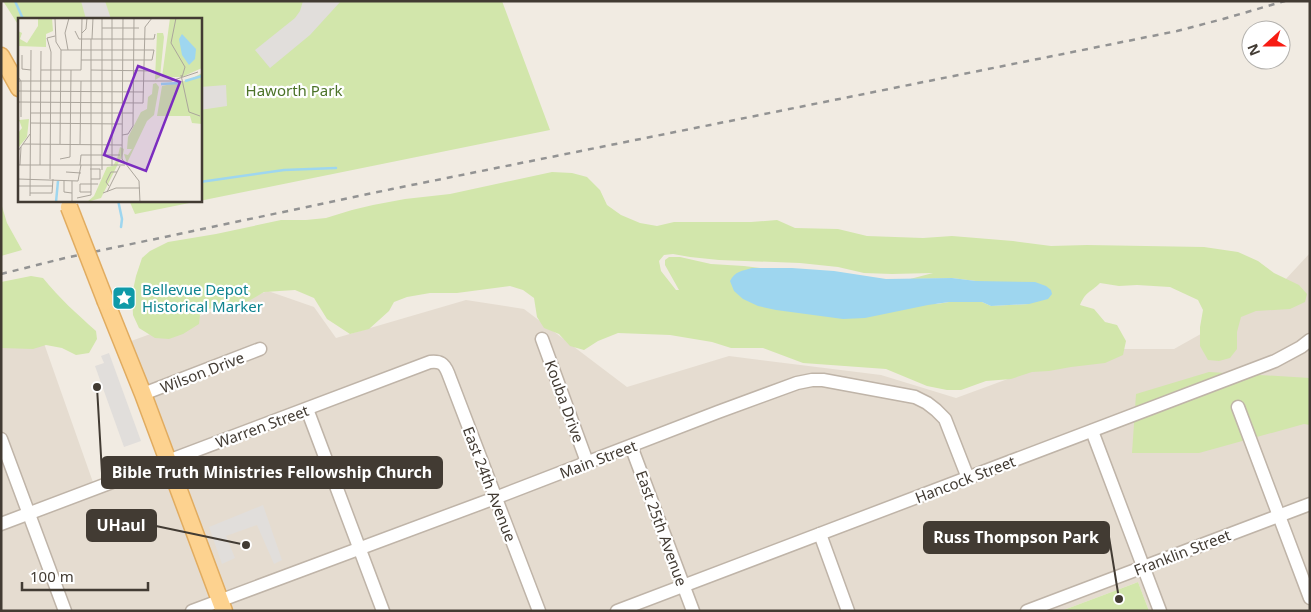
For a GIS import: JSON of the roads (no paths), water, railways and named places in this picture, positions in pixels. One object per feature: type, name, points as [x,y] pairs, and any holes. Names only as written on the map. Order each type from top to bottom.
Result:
[{"type":"main road","points":[[1,56],[18,86]]},
{"type":"main road","points":[[67,203],[144,394],[222,605]]},
{"type":"street","name":"Kouba Drive","points":[[542,339],[587,462]]},
{"type":"street","name":"Hancock Street","points":[[617,611],[1275,361],[1310,340]]},
{"type":"street","name":"Wilson Drive","points":[[144,394],[260,349]]},
{"type":"street","name":"Warren Street","points":[[1,524],[430,362],[438,361]]},
{"type":"street","name":"East 24th Avenue","points":[[438,361],[444,365],[448,372],[538,611]]},
{"type":"street","name":"Main Street","points":[[192,611],[222,605],[359,548],[718,412],[797,383],[812,380],[822,380],[915,397],[927,403],[945,419],[968,478]]},
{"type":"street","points":[[1238,407],[1310,598]]},
{"type":"street","points":[[307,409],[383,611]]},
{"type":"street","points":[[1092,431],[1160,611]]},
{"type":"street","points":[[1,439],[65,611]]},
{"type":"street","name":"East 25th Avenue","points":[[631,446],[693,611]]},
{"type":"street","name":"Franklin Street","points":[[1027,611],[1310,504]]},
{"type":"street","points":[[820,534],[848,611]]},
{"type":"water","points":[[752,268],[834,271],[886,279],[952,278],[976,281],[1035,282],[1046,286],[1051,290],[1052,294],[1048,299],[1029,304],[991,306],[982,302],[949,302],[865,318],[843,319],[776,310],[758,306],[743,299],[734,291],[730,281],[737,273]]},
{"type":"waterway","points":[[15,1],[23,18]]},
{"type":"waterway","points":[[201,182],[284,170],[336,168]]},
{"type":"waterway","points":[[118,201],[122,219],[121,227]]},
{"type":"railway","points":[[1,274],[65,258],[392,189],[1177,31],[1285,1]]},
{"type":"place","name":"Bellevue Depot Historical Marker","points":[[124,298]]},
{"type":"place","name":"Bible Truth Ministries Fellowship Church","points":[[97,387]]},
{"type":"place","name":"UHaul","points":[[246,545]]},
{"type":"place","name":"Russ Thompson Park","points":[[1119,599]]},
{"type":"park label","name":"Haworth Park","points":[[294,90]]}]
